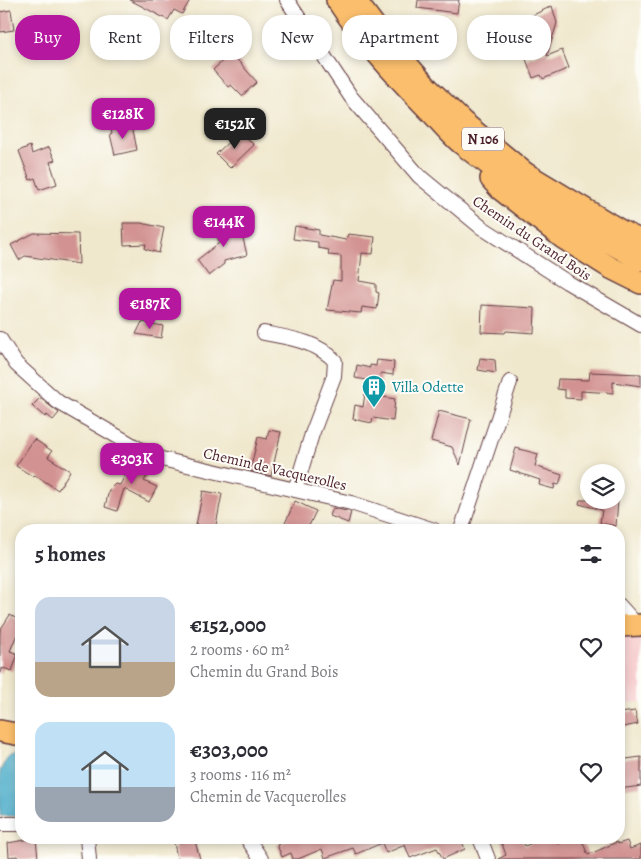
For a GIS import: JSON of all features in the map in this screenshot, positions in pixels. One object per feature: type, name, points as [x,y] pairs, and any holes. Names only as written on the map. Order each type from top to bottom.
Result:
[{"type":"main road","name":"N 106","points":[[337,0],[383,61],[460,142],[517,184],[641,260]]},
{"type":"main road","name":"N 106","points":[[355,0],[383,37],[426,86],[462,122],[524,173],[641,241]]},
{"type":"main road","points":[[460,142],[473,161],[500,189],[563,238],[611,268],[641,283]]},
{"type":"street","name":"Chemin du Grand Bois","points":[[287,0],[351,96],[419,176],[481,227],[566,282],[641,325]]},
{"type":"street","points":[[264,332],[305,342],[327,352],[335,361],[334,376],[312,434],[295,490]]},
{"type":"street","name":"Chemin de Vacquerolles","points":[[0,339],[16,364],[58,402],[153,457],[351,503],[416,524]]},
{"type":"street","points":[[463,524],[510,382]]},
{"type":"street","points":[[625,614],[632,625]]},
{"type":"street","points":[[0,824],[15,824]]},
{"type":"street","points":[[88,844],[89,859]]},
{"type":"street","points":[[252,844],[261,859]]},
{"type":"street","points":[[482,844],[488,859]]},
{"type":"shaded area","points":[[641,625],[641,702],[625,703],[625,629]]},
{"type":"water","points":[[15,755],[15,816],[0,816],[0,771],[8,756]]},
{"type":"building","points":[[130,0],[190,0],[182,14],[174,10],[168,20]]},
{"type":"building","points":[[418,0],[459,0],[457,13],[417,8]]},
{"type":"building","points":[[552,6],[557,23],[551,43],[551,15],[533,15]]},
{"type":"building","points":[[11,10],[14,30],[0,32],[0,12]]},
{"type":"building","points":[[562,50],[569,68],[543,79],[541,75],[533,78],[526,60],[551,60],[551,54]]},
{"type":"building","points":[[224,60],[237,60],[257,82],[242,96],[231,85],[228,87],[213,70]]},
{"type":"building","points":[[132,125],[137,150],[115,155],[110,134],[112,133],[111,129]]},
{"type":"building","points":[[240,131],[254,145],[230,168],[216,154]]},
{"type":"building","points":[[30,146],[32,154],[49,147],[55,160],[50,162],[57,184],[39,190],[35,178],[30,180],[19,151]]},
{"type":"building","points":[[229,222],[230,224],[239,222],[247,255],[224,261],[224,264],[209,276],[197,260],[219,243],[215,225]]},
{"type":"building","points":[[123,223],[141,223],[164,228],[159,253],[145,249],[146,244],[124,245]]},
{"type":"building","points":[[295,226],[319,230],[319,235],[346,240],[348,234],[375,237],[373,254],[362,253],[359,281],[376,284],[376,292],[379,293],[377,309],[362,307],[361,313],[327,310],[333,280],[341,281],[341,256],[328,255],[329,250],[318,248],[318,242],[293,239]]},
{"type":"building","points":[[34,233],[78,234],[79,264],[25,256],[19,260],[11,245]]},
{"type":"building","points":[[482,305],[535,308],[534,333],[481,332]]},
{"type":"building","points":[[142,322],[163,326],[161,338],[136,334]]},
{"type":"building","points":[[480,358],[495,360],[496,373],[478,370]]},
{"type":"building","points":[[377,360],[394,362],[393,375],[381,373],[378,396],[395,399],[393,421],[373,418],[372,423],[353,419],[355,405],[363,407],[367,380],[355,378],[357,365],[370,368],[370,365],[376,366]]},
{"type":"building","points":[[590,372],[641,374],[641,386],[613,382],[613,393],[581,391],[581,399],[565,398],[565,390],[557,389],[558,379],[589,380]]},
{"type":"building","points":[[40,398],[59,413],[53,420],[47,415],[45,417],[32,406]]},
{"type":"building","points":[[439,411],[471,419],[460,465],[452,447],[431,441]]},
{"type":"building","points":[[269,430],[281,432],[271,476],[250,471],[258,437],[267,439]]},
{"type":"building","points":[[34,439],[52,451],[48,457],[70,471],[58,490],[35,475],[34,477],[16,466]]},
{"type":"building","points":[[516,448],[538,454],[535,466],[562,475],[559,485],[555,484],[554,489],[539,485],[540,480],[510,470]]},
{"type":"building","points":[[132,461],[139,465],[142,461],[154,466],[144,481],[157,487],[149,502],[124,489],[117,511],[105,507],[109,490],[115,484],[120,485]]},
{"type":"building","points":[[203,491],[222,494],[216,524],[196,524]]},
{"type":"building","points":[[295,501],[316,511],[310,524],[285,524]]},
{"type":"building","points":[[333,508],[351,512],[348,523],[330,516]]},
{"type":"building","points":[[598,509],[617,509],[616,524],[600,523],[602,510]]},
{"type":"building","points":[[10,615],[15,618],[15,639],[10,651],[15,653],[15,662],[12,671],[3,668],[0,675],[0,630]]},
{"type":"building","points":[[635,711],[638,724],[625,727],[625,712]]},
{"type":"building","points":[[641,757],[641,786],[625,788],[625,759]]},
{"type":"building","points":[[627,841],[630,849],[641,845],[641,859],[498,859],[506,855],[502,844],[524,844],[525,846],[530,844],[583,844],[588,855],[613,844],[625,844]]},
{"type":"building","points":[[8,843],[37,844],[38,859],[18,859],[17,856],[9,857]]},
{"type":"building","points":[[174,844],[196,844],[200,859],[177,859]]},
{"type":"building","points":[[380,844],[356,854],[353,848],[325,858],[322,849],[298,859],[293,859],[291,853],[282,857],[277,845]]},
{"type":"building","points":[[382,844],[463,844],[465,849],[443,859],[437,848],[410,858],[405,845],[386,853]]},
{"type":"place","name":"Villa Odette","points":[[374,408]]}]
